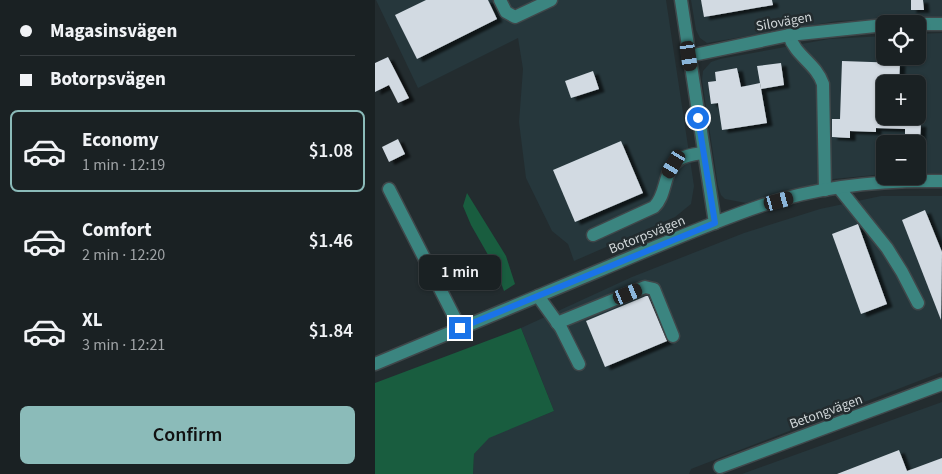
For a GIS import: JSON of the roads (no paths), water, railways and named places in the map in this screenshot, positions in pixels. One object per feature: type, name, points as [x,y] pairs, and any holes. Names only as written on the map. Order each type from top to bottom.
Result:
[{"type":"street","points":[[500,0],[507,12],[515,17],[551,0]]},
{"type":"street","points":[[681,0],[715,223]]},
{"type":"street","points":[[926,24],[942,24]]},
{"type":"street","name":"Silovägen","points":[[689,56],[789,35],[876,26]]},
{"type":"street","points":[[789,35],[792,45],[820,74],[823,84],[825,190]]},
{"type":"street","points":[[593,234],[654,206],[661,200],[666,176],[674,164],[681,158],[703,153]]},
{"type":"street","name":"Botorpsvägen","points":[[375,364],[715,223],[764,205],[839,188],[911,181],[942,182]]},
{"type":"street","points":[[839,188],[887,248],[918,304]]},
{"type":"street","points":[[389,189],[460,328]]},
{"type":"street","points":[[557,323],[645,287],[650,287],[654,289],[673,336]]},
{"type":"street","points":[[538,296],[557,323],[579,364]]},
{"type":"street","name":"Betongvägen","points":[[720,467],[942,384]]}]
